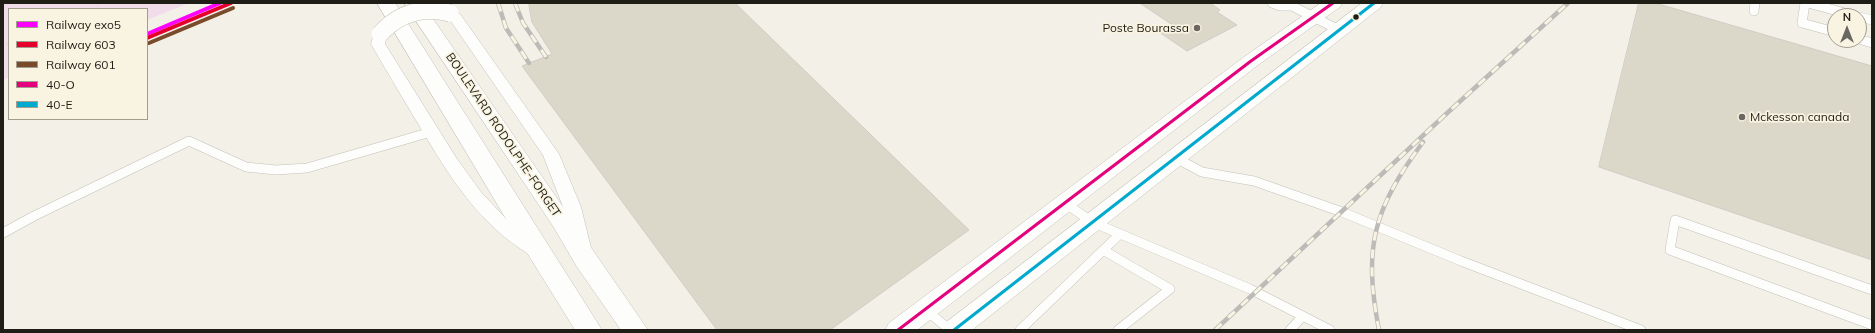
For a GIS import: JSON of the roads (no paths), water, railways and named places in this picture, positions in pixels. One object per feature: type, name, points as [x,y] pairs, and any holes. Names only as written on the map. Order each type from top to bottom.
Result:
[{"type":"main road","name":"BOULEVARD RODOLPHE-FORGET","points":[[386,3],[461,123],[536,250],[589,330]]},
{"type":"main road","name":"BOULEVARD RODOLPHE-FORGET","points":[[413,3],[561,220],[585,260],[636,330]]},
{"type":"main road","points":[[898,330],[1251,61],[1314,18],[1333,3]]},
{"type":"main road","points":[[954,330],[1174,157],[1374,3]]},
{"type":"street","name":"BOULEVARD RODOLPHE-FORGET","points":[[536,250],[519,241],[487,212],[461,181],[378,44],[380,34],[387,25],[412,12],[439,9],[450,13],[455,17],[551,154],[572,207],[585,260]]},
{"type":"lane","points":[[1272,3],[1280,6],[1292,4],[1314,18],[1339,30]]},
{"type":"lane","points":[[1804,3],[1802,23],[1827,30]]},
{"type":"lane","points":[[1808,3],[1827,8]]},
{"type":"lane","points":[[3,234],[34,216],[189,141],[246,167],[276,170],[307,168],[431,132]]},
{"type":"lane","points":[[1174,157],[1202,172],[1254,181],[1342,212],[1461,261],[1641,330]]},
{"type":"lane","points":[[1064,204],[1092,222],[1250,289],[1330,330]]},
{"type":"lane","points":[[1872,290],[1675,220],[1670,250],[1872,325]]},
{"type":"lane","points":[[1020,330],[1120,234]]},
{"type":"lane","points":[[1103,250],[1170,289],[1118,330]]},
{"type":"lane","points":[[926,310],[950,330]]},
{"type":"lane","points":[[1290,330],[1303,316]]},
{"type":"railway","points":[[498,3],[506,28],[529,63]]},
{"type":"railway","points":[[515,3],[523,23],[546,57]]},
{"type":"railway","points":[[1215,330],[1445,115],[1568,3]]},
{"type":"railway","points":[[1379,330],[1374,301],[1372,275],[1376,230],[1383,209],[1393,188],[1423,142]]},
{"type":"rail line","name":"exo5","points":[[148,34],[220,3]]},
{"type":"rail line","name":"603","points":[[148,38],[231,3]]},
{"type":"rail line","name":"601","points":[[149,43],[233,8]]},
{"type":"place","name":"Poste Bourassa","points":[[1197,28]]},
{"type":"place","name":"Mckesson canada","points":[[1742,117]]}]
